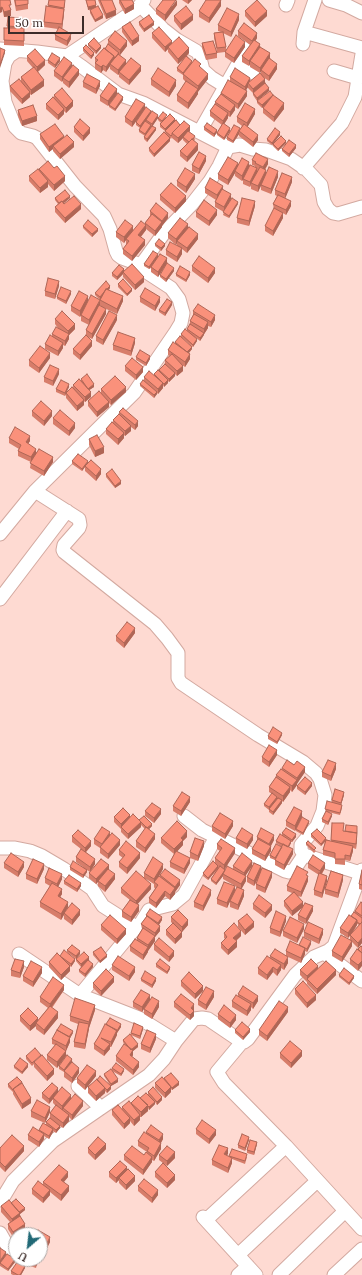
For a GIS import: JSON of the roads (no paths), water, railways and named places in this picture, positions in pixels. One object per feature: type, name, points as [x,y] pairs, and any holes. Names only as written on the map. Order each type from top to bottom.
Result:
[{"type":"street","points":[[315,0],[304,38],[362,48]]},
{"type":"street","points":[[329,0],[346,5],[362,13]]},
{"type":"street","points":[[67,56],[142,3],[163,29],[199,54],[202,70],[226,86]]},
{"type":"street","points":[[200,131],[248,45]]},
{"type":"street","points":[[0,49],[67,56],[118,94],[143,102],[228,147],[240,145],[253,149],[266,150],[291,159],[321,185],[324,202],[330,212],[338,214],[362,207]]},
{"type":"street","points":[[0,534],[35,491],[134,393],[175,333],[181,323],[183,313],[176,294],[171,288],[148,273],[141,265],[118,255],[110,229],[104,216],[75,186],[37,138],[21,132],[15,127],[4,102],[2,81],[4,68],[9,56],[18,50]]},
{"type":"street","points":[[303,168],[342,123],[355,97],[362,54]]},
{"type":"street","points":[[238,64],[256,74]]},
{"type":"street","points":[[334,71],[358,78]]},
{"type":"street","points":[[141,265],[164,232],[192,204],[210,181],[228,147]]},
{"type":"street","points":[[35,491],[79,519],[80,525],[64,545],[64,552],[155,624],[177,651],[179,661],[178,678],[181,683],[239,723],[303,762],[316,773],[320,779],[325,794],[323,811],[317,826],[301,845],[301,850],[304,855],[361,871],[337,940],[332,949],[314,957],[295,975],[248,1039],[242,1042],[217,1072],[224,1084],[286,1146],[362,1229]]},
{"type":"street","points":[[0,599],[67,511]]},
{"type":"street","points":[[184,816],[196,826],[216,837],[287,872],[294,870],[304,855]]},
{"type":"street","points":[[80,995],[136,927],[139,926],[149,910],[173,904],[184,895],[216,837]]},
{"type":"street","points":[[0,848],[15,848],[30,851],[42,856],[64,869],[92,889],[104,906],[136,927]]},
{"type":"street","points":[[324,953],[362,981]]},
{"type":"street","points":[[19,954],[80,995],[139,1018],[176,1041]]},
{"type":"street","points":[[0,1200],[13,1181],[53,1141],[149,1075],[164,1059],[176,1041],[196,1018],[208,1020],[242,1042]]},
{"type":"street","points":[[78,1086],[101,1108]]},
{"type":"street","points":[[247,1272],[238,1255],[205,1218],[286,1146]]},
{"type":"street","points":[[238,1255],[318,1181]]},
{"type":"street","points":[[279,1275],[345,1211]]},
{"type":"street","points":[[0,1233],[8,1247]]},
{"type":"street","points":[[334,1275],[362,1249]]}]
